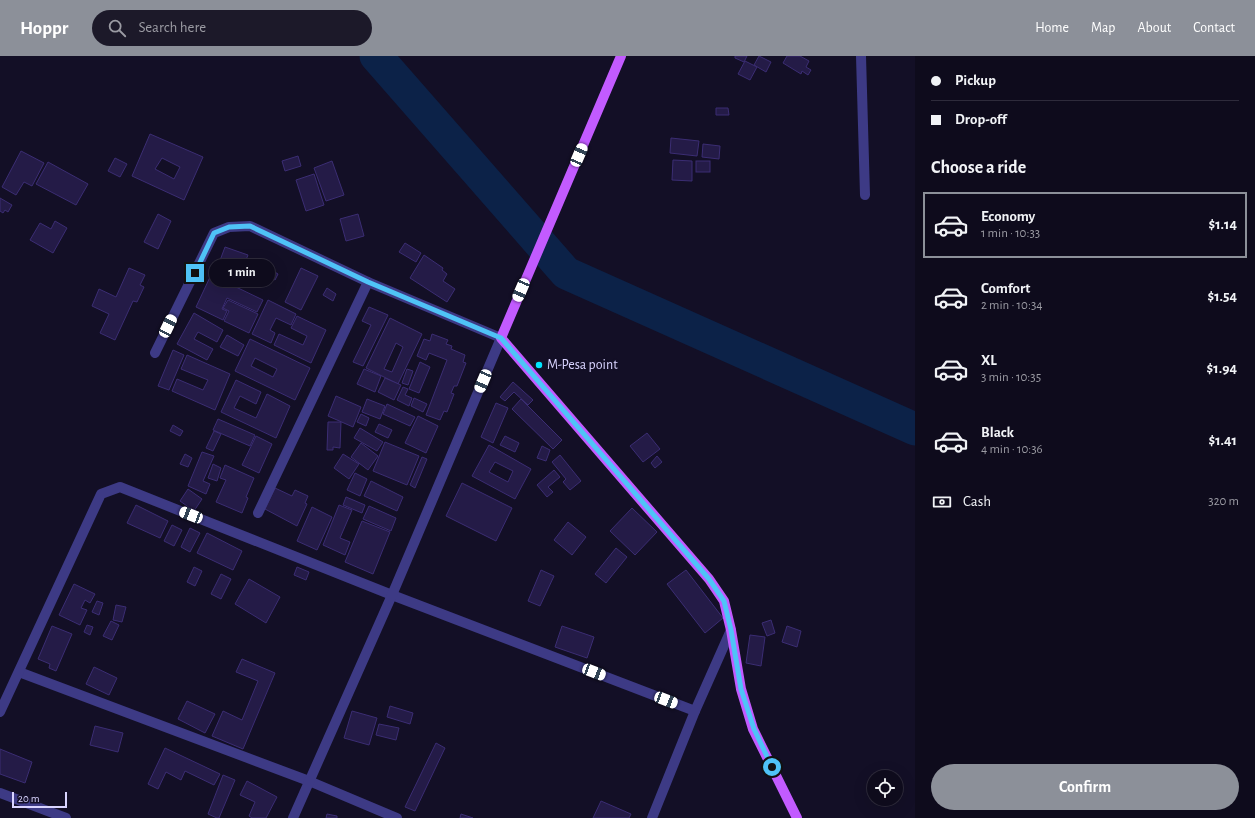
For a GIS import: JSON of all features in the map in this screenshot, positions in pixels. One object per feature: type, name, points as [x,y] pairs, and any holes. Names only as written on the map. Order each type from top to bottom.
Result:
[{"type":"main road","points":[[621,56],[501,338],[709,579],[724,601],[731,630],[741,689],[754,729],[797,818]]},
{"type":"street","points":[[861,56],[865,195]]},
{"type":"street","points":[[155,353],[214,233],[229,227],[250,226],[368,282],[501,338],[392,595],[293,818]]},
{"type":"street","points":[[258,513],[368,282]]},
{"type":"street","points":[[0,712],[101,494],[120,487],[392,595],[694,711]]},
{"type":"street","points":[[652,818],[694,711],[731,630]]},
{"type":"street","points":[[19,672],[309,781],[397,818]]},
{"type":"street","points":[[0,793],[66,818]]},
{"type":"building","points":[[735,56],[747,56],[744,62],[735,58]]},
{"type":"building","points":[[759,56],[771,62],[766,72],[754,65]]},
{"type":"building","points":[[787,56],[800,56],[809,61],[806,67],[811,70],[808,75],[802,71],[801,74],[783,63]]},
{"type":"building","points":[[745,61],[757,67],[750,80],[738,74]]},
{"type":"building","points":[[716,108],[728,108],[729,115],[716,115]]},
{"type":"building","points":[[150,134],[203,157],[184,200],[132,176]],"holes":[[[162,158],[180,167],[174,179],[155,169]]]},
{"type":"building","points":[[671,138],[699,141],[697,156],[670,153]]},
{"type":"building","points":[[703,144],[720,146],[719,159],[702,157]]},
{"type":"building","points":[[21,151],[44,163],[32,186],[24,182],[16,195],[2,187]]},
{"type":"building","points":[[298,156],[301,166],[285,171],[282,161]]},
{"type":"building","points":[[115,158],[127,164],[120,177],[108,171]]},
{"type":"building","points":[[673,160],[692,161],[692,181],[672,180]]},
{"type":"building","points":[[332,161],[344,195],[326,201],[314,168]]},
{"type":"building","points":[[696,161],[710,161],[710,172],[696,172]]},
{"type":"building","points":[[48,162],[88,184],[76,205],[36,184]]},
{"type":"building","points":[[314,174],[324,205],[306,211],[296,180]]},
{"type":"building","points":[[0,198],[12,205],[8,212],[5,210],[3,213],[0,211]]},
{"type":"building","points":[[158,214],[171,221],[158,249],[144,242]]},
{"type":"building","points":[[358,214],[364,236],[346,241],[340,219]]},
{"type":"building","points":[[55,221],[67,228],[53,253],[30,240],[40,223],[51,229]]},
{"type":"building","points":[[405,243],[421,253],[416,262],[399,252]]},
{"type":"building","points":[[225,247],[248,255],[237,282],[215,274]]},
{"type":"building","points":[[424,255],[443,268],[442,270],[447,274],[443,281],[455,289],[447,302],[410,278]]},
{"type":"building","points":[[265,266],[278,274],[275,280],[262,272]]},
{"type":"building","points":[[129,268],[145,275],[140,285],[144,287],[137,302],[133,301],[115,340],[100,333],[109,314],[92,306],[99,289],[116,297]]},
{"type":"building","points":[[301,268],[318,276],[301,310],[285,302]]},
{"type":"building","points":[[211,275],[263,300],[257,312],[227,298],[222,309],[227,311],[223,320],[196,307]]},
{"type":"building","points":[[327,288],[336,294],[333,301],[323,295]]},
{"type":"building","points":[[228,300],[258,314],[249,333],[224,321],[229,311],[223,308]]},
{"type":"building","points":[[268,300],[296,314],[291,325],[276,318],[270,330],[275,333],[271,343],[252,334]]},
{"type":"building","points":[[369,307],[388,315],[363,366],[353,362],[371,325],[362,321]]},
{"type":"building","points":[[194,313],[223,330],[217,342],[198,332],[194,339],[213,349],[207,360],[177,344]]},
{"type":"building","points":[[297,316],[326,330],[311,363],[274,345],[279,334],[303,345],[307,336],[291,328]]},
{"type":"building","points":[[390,318],[422,334],[398,384],[366,368]],"holes":[[[396,343],[403,347],[392,372],[384,369]]]},
{"type":"building","points":[[432,334],[448,340],[446,344],[452,346],[451,349],[465,355],[463,362],[466,363],[457,386],[454,386],[451,393],[454,394],[447,412],[444,411],[440,420],[426,415],[447,360],[429,353],[426,360],[417,356],[424,339],[430,341]]},
{"type":"building","points":[[227,335],[244,345],[238,356],[220,347]]},
{"type":"building","points":[[250,339],[310,368],[295,400],[235,371]],"holes":[[[255,358],[277,369],[273,377],[251,366]]]},
{"type":"building","points":[[173,350],[184,355],[169,390],[158,386]]},
{"type":"building","points":[[187,355],[230,374],[215,410],[172,391],[177,379],[203,390],[208,380],[181,369]]},
{"type":"building","points":[[420,362],[430,367],[419,393],[409,389]]},
{"type":"building","points":[[364,369],[381,376],[375,392],[357,384]]},
{"type":"building","points":[[407,369],[413,371],[408,385],[402,383]]},
{"type":"building","points":[[385,378],[401,385],[394,400],[378,392]]},
{"type":"building","points":[[236,380],[261,392],[256,404],[240,396],[234,408],[256,418],[267,394],[290,406],[276,438],[221,412]]},
{"type":"building","points":[[513,382],[533,400],[528,405],[514,392],[505,401],[500,397]]},
{"type":"building","points":[[403,387],[408,389],[405,395],[412,398],[409,406],[397,400]]},
{"type":"building","points":[[336,396],[361,407],[353,427],[328,416]]},
{"type":"building","points":[[414,398],[427,404],[423,412],[411,406]]},
{"type":"building","points":[[367,399],[385,406],[380,419],[362,412]]},
{"type":"building","points":[[521,399],[562,440],[553,449],[512,409]]},
{"type":"building","points":[[496,403],[508,408],[493,443],[481,437]]},
{"type":"building","points":[[387,404],[415,417],[410,426],[383,414]]},
{"type":"building","points":[[361,414],[369,418],[366,426],[357,422]]},
{"type":"building","points":[[418,416],[438,426],[426,453],[405,443]]},
{"type":"building","points":[[218,419],[255,435],[250,446],[213,430]]},
{"type":"building","points":[[328,422],[341,422],[340,448],[333,447],[333,450],[327,450]]},
{"type":"building","points":[[379,424],[392,430],[388,438],[375,432]]},
{"type":"building","points":[[173,425],[183,431],[180,436],[170,431]]},
{"type":"building","points":[[360,428],[383,442],[377,451],[354,438]]},
{"type":"building","points":[[214,431],[221,434],[213,451],[206,448]]},
{"type":"building","points":[[647,433],[660,449],[643,462],[630,446]]},
{"type":"building","points":[[256,436],[272,444],[259,473],[242,465]]},
{"type":"building","points":[[505,436],[519,443],[515,452],[500,445]]},
{"type":"building","points":[[385,442],[419,456],[407,485],[373,471]]},
{"type":"building","points":[[361,443],[378,456],[368,470],[351,457]]},
{"type":"building","points":[[489,445],[531,469],[515,499],[472,476]],"holes":[[[495,462],[513,471],[508,482],[489,472]]]},
{"type":"building","points":[[542,446],[550,450],[546,461],[537,458]]},
{"type":"building","points":[[202,452],[214,456],[203,481],[210,484],[206,494],[188,486]]},
{"type":"building","points":[[185,454],[192,458],[188,467],[180,464]]},
{"type":"building","points":[[343,454],[359,464],[349,479],[334,468]]},
{"type":"building","points":[[560,455],[581,481],[570,490],[563,482],[566,479],[552,462]]},
{"type":"building","points":[[657,456],[662,462],[655,468],[651,463]]},
{"type":"building","points":[[422,457],[427,459],[415,488],[410,485]]},
{"type":"building","points":[[213,464],[221,468],[217,481],[208,478]]},
{"type":"building","points":[[225,465],[254,478],[246,497],[248,498],[242,513],[216,502],[226,480],[220,478]]},
{"type":"building","points":[[554,470],[560,477],[548,487],[553,492],[547,497],[537,485]]},
{"type":"building","points":[[355,473],[367,479],[360,496],[347,490]]},
{"type":"building","points":[[371,481],[403,497],[397,511],[364,496]]},
{"type":"building","points":[[462,483],[512,508],[496,541],[446,516]]},
{"type":"building","points":[[275,488],[292,496],[295,490],[308,496],[305,503],[307,504],[297,526],[265,509]]},
{"type":"building","points":[[188,489],[202,499],[194,511],[180,501]]},
{"type":"building","points":[[346,497],[365,505],[362,513],[343,505]]},
{"type":"building","points":[[136,505],[168,521],[160,538],[127,523]]},
{"type":"building","points":[[339,505],[352,510],[340,538],[350,542],[345,555],[323,545]]},
{"type":"building","points":[[369,506],[396,518],[391,531],[363,519]]},
{"type":"building","points":[[312,507],[332,517],[317,550],[297,541]]},
{"type":"building","points":[[632,508],[657,532],[635,555],[610,531]]},
{"type":"building","points":[[362,521],[390,532],[373,574],[345,562]]},
{"type":"building","points":[[568,522],[586,537],[572,555],[554,540]]},
{"type":"building","points":[[172,525],[182,530],[174,546],[164,541]]},
{"type":"building","points":[[190,528],[200,533],[190,552],[181,547]]},
{"type":"building","points":[[207,533],[242,551],[233,570],[197,553]]},
{"type":"building","points":[[616,548],[627,557],[606,583],[595,574]]},
{"type":"building","points":[[194,567],[202,571],[195,586],[187,582]]},
{"type":"building","points":[[297,567],[309,572],[306,580],[294,575]]},
{"type":"building","points":[[541,570],[554,576],[540,606],[528,601]]},
{"type":"building","points":[[686,570],[723,618],[705,633],[667,584]]},
{"type":"building","points":[[221,574],[231,579],[221,599],[211,594]]},
{"type":"building","points":[[249,579],[280,597],[266,623],[235,604]]},
{"type":"building","points":[[74,584],[95,594],[90,603],[85,600],[81,608],[87,610],[80,625],[59,615]]},
{"type":"building","points":[[97,601],[103,603],[99,615],[92,612]]},
{"type":"building","points":[[116,605],[126,607],[122,622],[113,620]]},
{"type":"building","points":[[771,620],[775,633],[767,636],[762,623]]},
{"type":"building","points":[[111,621],[119,625],[112,640],[103,636]]},
{"type":"building","points":[[87,625],[93,627],[90,635],[84,632]]},
{"type":"building","points":[[52,626],[72,634],[56,671],[49,668],[50,664],[38,659]]},
{"type":"building","points":[[562,626],[594,637],[587,658],[555,647]]},
{"type":"building","points":[[787,626],[801,631],[797,647],[782,642]]},
{"type":"building","points":[[750,635],[765,637],[761,666],[746,663]]},
{"type":"building","points":[[242,659],[275,673],[243,749],[212,736],[223,711],[242,720],[258,681],[236,672]]},
{"type":"building","points":[[94,667],[117,678],[109,695],[86,684]]},
{"type":"building","points":[[187,701],[215,714],[205,733],[178,719]]},
{"type":"building","points":[[390,706],[413,713],[410,724],[387,717]]},
{"type":"building","points":[[352,711],[377,718],[369,745],[344,738]]},
{"type":"building","points":[[379,724],[399,728],[396,740],[376,735]]},
{"type":"building","points":[[95,726],[123,733],[118,752],[90,745]]},
{"type":"building","points":[[436,743],[445,748],[415,811],[405,807]]},
{"type":"building","points":[[165,748],[220,774],[214,785],[185,771],[181,780],[166,772],[158,789],[148,784]]},
{"type":"building","points":[[0,749],[32,762],[25,783],[0,774]]},
{"type":"building","points":[[223,775],[235,780],[219,818],[217,818],[208,814]]},
{"type":"building","points":[[247,781],[277,797],[266,818],[252,818],[249,816],[255,802],[240,795]]},
{"type":"building","points":[[601,801],[631,814],[629,818],[593,818]]},
{"type":"building","points":[[327,814],[337,816],[337,818],[326,818]]},
{"type":"building","points":[[461,814],[473,818],[460,818]]},
{"type":"waterway","points":[[376,56],[566,273],[915,429]]},
{"type":"place","name":"M-Pesa point","points":[[539,365]]},
{"type":"route","points":[[195,273],[214,233],[229,227],[250,226],[368,282],[501,338],[709,579],[724,601],[731,630],[741,689],[754,729],[772,767]]}]
